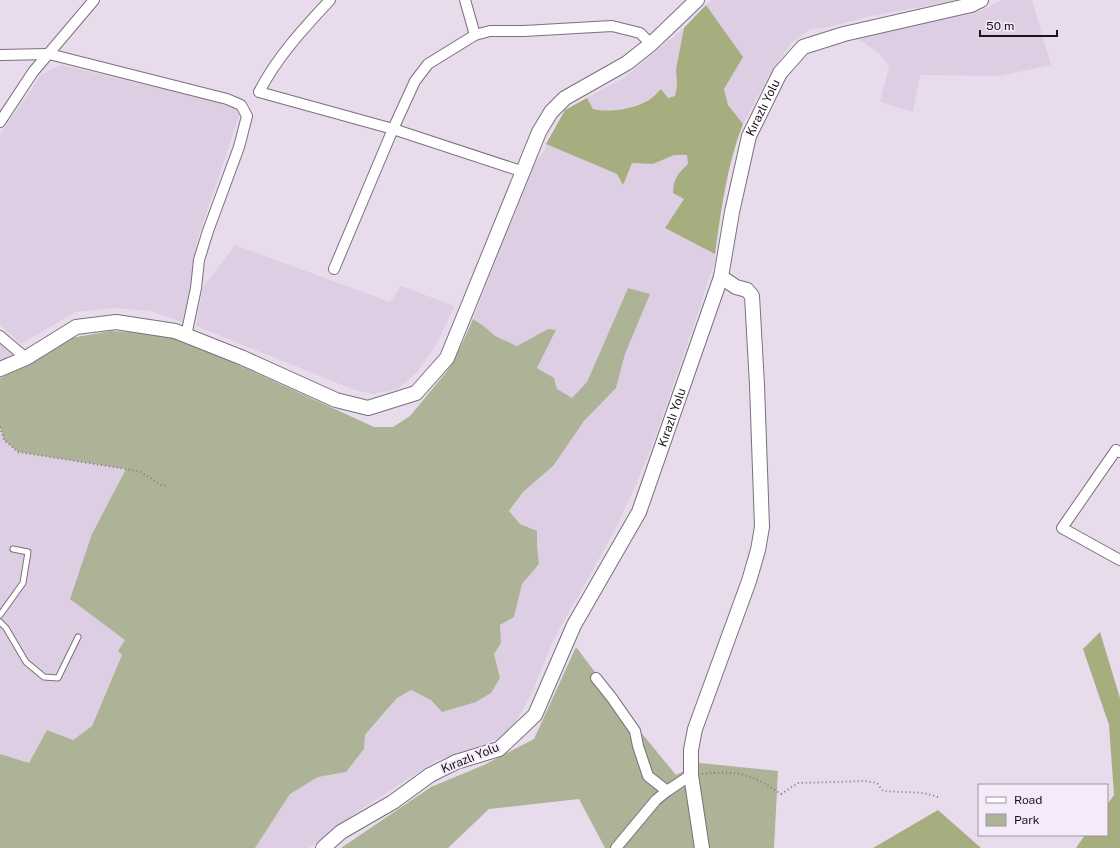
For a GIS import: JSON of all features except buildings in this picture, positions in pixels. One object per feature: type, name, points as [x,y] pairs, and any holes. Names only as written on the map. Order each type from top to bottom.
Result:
[{"type":"street","points":[[0,122],[33,72],[94,0]]},
{"type":"street","points":[[330,0],[286,50],[268,75],[259,92],[393,129],[524,172]]},
{"type":"street","points":[[465,0],[475,35]]},
{"type":"street","points":[[0,369],[26,358],[76,327],[116,322],[175,331],[243,358],[336,400],[368,408],[416,393],[447,358],[539,132],[551,112],[565,98],[627,63],[651,44],[698,0]]},
{"type":"street","name":"Kırazlı Yolu","points":[[323,848],[341,832],[393,802],[430,775],[456,762],[499,749],[535,715],[574,625],[639,512],[720,277],[732,212],[749,136],[780,73],[803,47],[844,34],[971,5],[981,0]]},
{"type":"street","points":[[334,269],[393,129],[415,81],[428,64],[475,35],[490,32],[612,26],[640,33],[651,44]]},
{"type":"street","points":[[0,55],[49,54],[227,99],[241,105],[247,116],[239,147],[199,260],[196,288],[186,336]]},
{"type":"street","points":[[702,848],[691,775],[691,750],[696,729],[749,581],[758,550],[762,527],[752,296],[747,290],[736,287],[720,277]]},
{"type":"street","points":[[0,336],[26,358]]},
{"type":"street","points":[[1120,452],[1116,450],[1062,528],[1120,560]]},
{"type":"street","points":[[596,678],[636,731],[638,746],[648,776],[666,791]]},
{"type":"street","points":[[616,848],[656,800],[666,791],[691,775]]},
{"type":"lane","points":[[0,615],[23,583],[27,566],[28,552],[13,549]]},
{"type":"lane","points":[[0,622],[6,628],[26,662],[44,677],[58,678],[78,637]]},
{"type":"path","points":[[0,427],[4,440],[18,452],[141,472],[161,485],[168,486]]},
{"type":"path","points":[[691,775],[718,772],[743,774],[756,778],[781,794],[798,783],[865,781],[877,783],[883,791],[924,793],[938,797]]},
{"type":"shaded area","points":[[712,0],[959,0],[870,16],[829,27],[811,29],[792,42],[769,76],[743,124],[728,105],[724,89],[742,57],[706,5]]},
{"type":"shaded area","points":[[1001,0],[1032,0],[1051,65],[999,76],[920,75],[913,112],[880,102],[889,67],[879,53],[854,36],[981,11]]},
{"type":"shaded area","points":[[684,28],[676,69],[677,86],[675,96],[668,98],[661,89],[648,100],[627,108],[603,111],[593,109],[587,98],[625,77]]},
{"type":"shaded area","points":[[61,65],[237,106],[240,113],[197,241],[190,296],[184,323],[151,311],[114,308],[75,312],[21,344],[0,325],[0,134],[42,74]]},
{"type":"shaded area","points":[[546,144],[617,174],[632,163],[653,164],[674,155],[687,155],[688,164],[679,172],[684,199],[665,228],[715,254],[714,265],[708,279],[702,301],[656,435],[638,480],[614,532],[553,641],[531,695],[515,723],[498,738],[483,746],[437,760],[353,815],[309,848],[255,848],[290,794],[318,777],[346,772],[364,749],[365,735],[397,698],[411,690],[431,700],[500,678],[494,654],[500,643],[500,625],[514,617],[522,584],[539,563],[537,531],[519,524],[509,512],[523,492],[553,466],[584,421],[616,388],[625,354],[650,294],[628,288],[587,382],[572,399],[557,389],[554,378],[537,368],[556,331],[548,329],[517,346],[494,336],[485,327],[473,319],[533,166],[545,150]]},
{"type":"shaded area","points":[[235,245],[390,302],[401,286],[455,306],[436,345],[418,371],[398,389],[373,394],[352,389],[196,326],[203,287]]},
{"type":"shaded area","points":[[0,336],[26,358],[0,369]]},
{"type":"shaded area","points":[[0,427],[4,440],[18,452],[126,469],[92,534],[125,640],[122,655],[92,726],[73,740],[47,730],[29,763],[0,754]]},
{"type":"green space","points":[[706,5],[743,57],[724,89],[728,105],[743,124],[737,139],[729,171],[722,205],[715,254],[665,228],[684,199],[673,193],[673,188],[681,170],[688,164],[687,155],[674,155],[653,164],[632,163],[623,185],[617,174],[546,144],[565,110],[587,98],[593,109],[607,111],[636,106],[649,100],[661,89],[668,98],[675,96],[677,86],[676,69],[684,28]]},
{"type":"green space","points":[[628,288],[650,294],[625,354],[616,388],[584,421],[553,466],[523,492],[509,511],[520,524],[537,531],[539,564],[522,584],[514,617],[500,625],[501,643],[494,654],[500,678],[491,693],[476,702],[442,712],[431,700],[411,690],[397,698],[365,735],[364,749],[346,772],[318,777],[290,794],[255,848],[0,848],[0,754],[29,763],[47,730],[73,740],[92,726],[122,655],[118,651],[125,640],[70,599],[92,534],[126,469],[18,452],[4,440],[0,427],[0,378],[47,354],[71,338],[111,331],[168,334],[374,427],[393,427],[410,416],[448,370],[473,319],[495,336],[517,346],[548,329],[556,330],[537,368],[554,378],[557,389],[572,398],[587,382]]},
{"type":"green space","points":[[1100,632],[1120,698],[1120,848],[1076,848],[1084,836],[1108,836],[1108,804],[1114,795],[1109,725],[1083,649]]},
{"type":"green space","points":[[576,647],[639,730],[676,775],[700,763],[778,771],[774,848],[605,848],[579,799],[489,809],[448,848],[341,848],[431,787],[484,765],[534,739]]},
{"type":"green space","points":[[938,810],[981,848],[873,848]]}]
